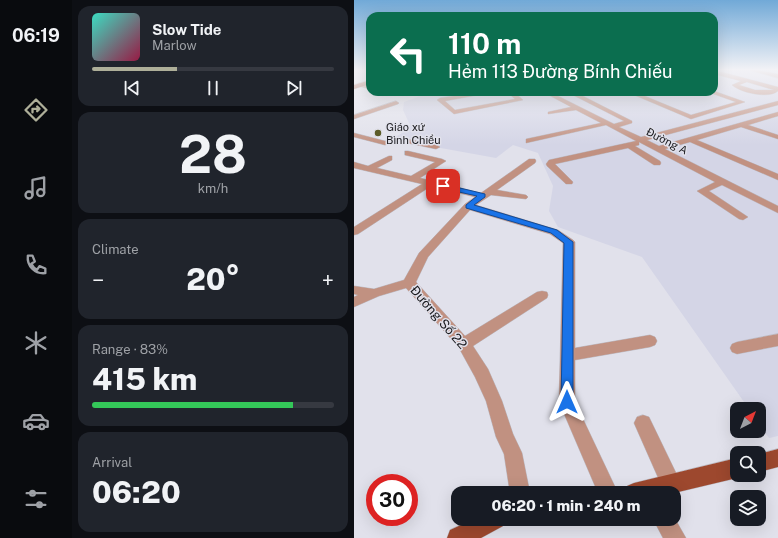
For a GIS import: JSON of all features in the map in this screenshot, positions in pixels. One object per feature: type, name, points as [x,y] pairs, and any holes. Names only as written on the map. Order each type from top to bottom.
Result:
[{"type":"main road","points":[[766,461],[778,458]]},
{"type":"main road","points":[[664,486],[730,470]]},
{"type":"main road","points":[[466,536],[484,526]]},
{"type":"street","points":[[722,95],[764,106]]},
{"type":"street","points":[[483,107],[469,96],[440,100],[454,112],[483,107],[520,100],[515,96]]},
{"type":"street","name":"Đường A","points":[[554,96],[778,210]]},
{"type":"street","points":[[529,141],[630,122],[578,96]]},
{"type":"street","points":[[640,96],[703,123]]},
{"type":"street","points":[[691,117],[748,102]]},
{"type":"street","points":[[354,117],[396,103]]},
{"type":"street","points":[[569,182],[550,164],[552,162],[629,145],[778,103]]},
{"type":"street","points":[[379,108],[394,114]]},
{"type":"street","points":[[550,113],[576,108]]},
{"type":"street","points":[[658,149],[778,114]]},
{"type":"street","points":[[742,125],[778,137]]},
{"type":"street","points":[[354,135],[385,143],[398,139],[436,147]]},
{"type":"street","points":[[691,140],[778,177]]},
{"type":"street","points":[[629,145],[657,163]]},
{"type":"street","points":[[408,153],[442,161],[413,179]]},
{"type":"street","points":[[354,175],[389,158]]},
{"type":"street","name":"Đường Số 22","points":[[519,486],[513,453],[505,437],[494,400],[482,374],[464,344],[409,283],[423,256],[468,206],[532,161]]},
{"type":"street","points":[[354,165],[430,183],[486,194],[523,198]]},
{"type":"street","points":[[722,182],[702,191],[743,217]]},
{"type":"street","points":[[354,232],[430,183]]},
{"type":"street","points":[[468,206],[554,232],[568,242],[567,402],[605,486]]},
{"type":"street","points":[[354,302],[374,293],[409,283]]},
{"type":"street","points":[[354,290],[374,293]]},
{"type":"street","points":[[464,344],[542,295]]},
{"type":"street","points":[[737,348],[778,340]]},
{"type":"street","points":[[567,355],[650,342]]},
{"type":"street","points":[[643,423],[671,484]]},
{"type":"street","points":[[667,526],[675,538]]},
{"type":"shaded area","points":[[778,95],[778,436],[769,438],[766,434],[766,402],[744,402],[642,257],[558,227],[549,211],[553,186],[538,153],[513,145],[496,158],[391,139],[410,129],[405,128],[410,125],[403,110],[404,102],[421,96]]},
{"type":"place","name":"Giáo xứ Bình Chiểu","points":[[378,133]]},
{"type":"route","points":[[443,186],[482,196],[468,206],[554,232],[568,242],[567,402]]}]
